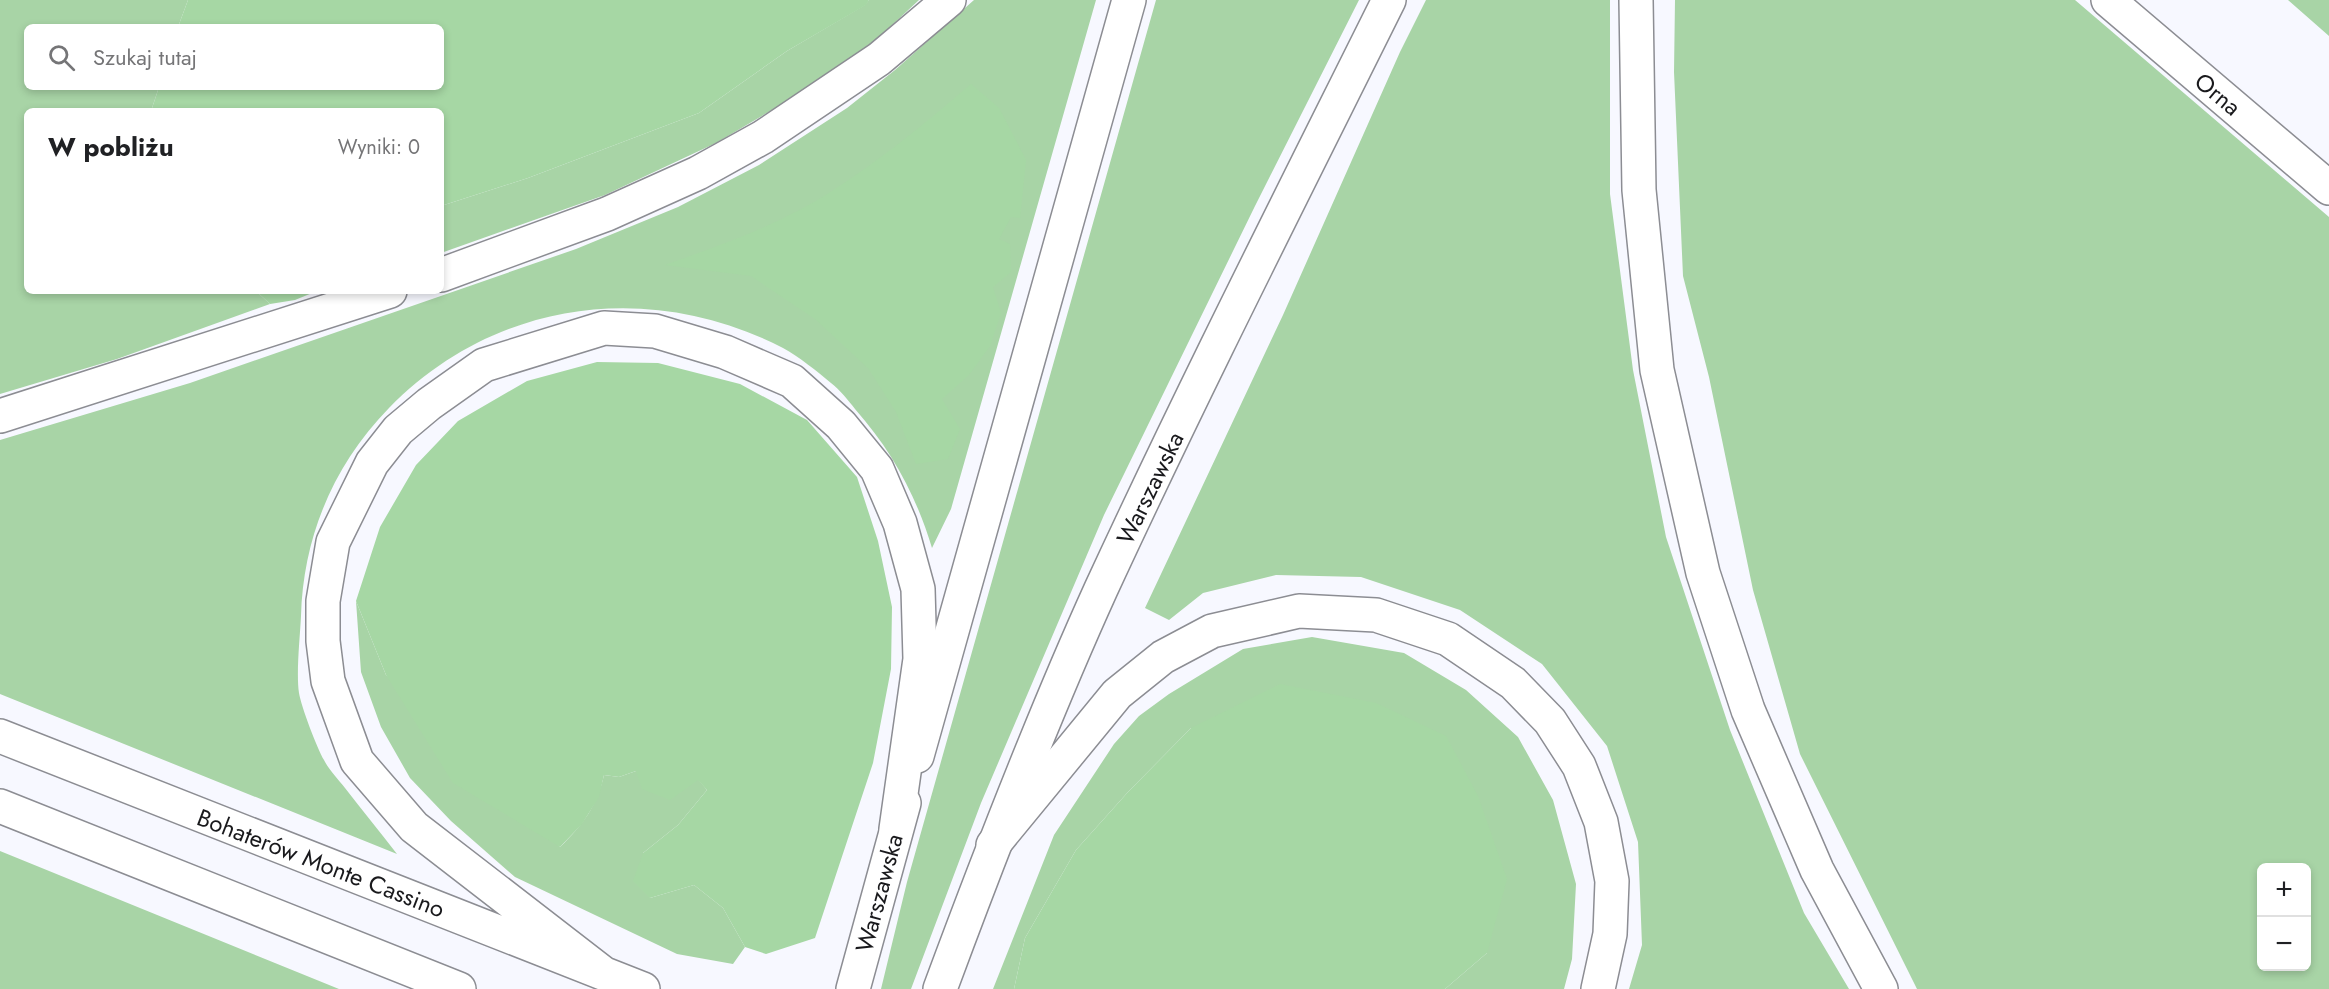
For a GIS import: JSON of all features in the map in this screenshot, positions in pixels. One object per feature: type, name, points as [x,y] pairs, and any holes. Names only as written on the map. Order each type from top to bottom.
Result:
[{"type":"main road","points":[[444,273],[607,214],[698,173],[763,137],[879,59],[949,0]]},
{"type":"main road","name":"Warszawska","points":[[852,989],[1130,0]]},
{"type":"main road","name":"Warszawska","points":[[940,989],[993,845],[1101,590],[1201,381],[1389,0]]},
{"type":"main road","points":[[1636,0],[1639,190],[1657,370],[1703,573],[1753,721],[1817,870],[1881,989]]},
{"type":"main road","name":"Orna","points":[[2108,0],[2329,188]]},
{"type":"main road","points":[[0,416],[381,294]]},
{"type":"main road","points":[[603,974],[414,827],[357,761],[328,681],[323,641],[323,602],[333,542],[372,463],[399,430],[429,404],[484,365],[604,328],[655,331],[725,352],[792,381],[841,424],[878,469],[900,523],[918,589],[920,658],[896,829]]},
{"type":"main road","points":[[993,845],[1117,694],[1163,657],[1212,631],[1299,611],[1376,615],[1448,639],[1513,683],[1550,721],[1579,766],[1601,822],[1612,881],[1610,934],[1598,989]]},
{"type":"main road","name":"Bohaterów Monte Cassino","points":[[0,736],[643,989]]},
{"type":"main road","points":[[0,806],[459,989]]},
{"type":"green space","points":[[0,0],[188,0],[179,24],[24,24],[24,90],[158,90],[152,108],[24,108],[24,294],[259,294],[270,304],[117,359],[0,394]]},
{"type":"green space","points":[[188,0],[869,0],[866,5],[787,51],[699,113],[528,178],[444,205],[444,108],[152,108],[158,90],[444,90],[444,24],[179,24]]},
{"type":"green space","points":[[869,0],[919,0],[876,40],[799,94],[716,143],[605,195],[444,252],[444,205],[528,178],[699,113],[787,51],[865,5]]},
{"type":"green space","points":[[974,0],[1096,0],[951,509],[932,548],[910,492],[880,441],[838,389],[783,348],[732,326],[680,313],[628,308],[576,312],[525,323],[476,343],[431,372],[389,408],[352,453],[325,503],[315,530],[303,587],[298,665],[300,699],[326,764],[397,854],[0,694],[0,440],[190,383],[576,249],[678,207],[759,165],[847,108],[895,70]]},
{"type":"green space","points":[[1156,0],[1359,0],[1104,515],[981,803],[911,989],[881,989],[907,882]]},
{"type":"green space","points":[[1426,0],[1610,0],[1610,194],[1633,370],[1666,537],[1730,730],[1804,913],[1849,989],[1629,989],[1642,945],[1638,842],[1607,746],[1542,664],[1460,610],[1361,577],[1276,575],[1203,593],[1169,620],[1145,608],[1283,315],[1400,52]]},
{"type":"green space","points":[[1675,0],[2075,0],[2329,217],[2329,989],[1917,989],[1800,754],[1753,590],[1709,377],[1683,276],[1674,72]]},
{"type":"green space","points":[[2288,0],[2329,0],[2329,36]]},
{"type":"green space","points":[[971,84],[999,108],[1026,160],[1020,218],[1011,217],[999,239],[1010,244],[1011,272],[993,287],[1001,313],[990,346],[969,375],[942,399],[960,429],[948,459],[916,464],[896,412],[868,368],[815,319],[751,276],[665,265],[749,234],[829,193],[884,155]]},
{"type":"green space","points":[[259,294],[310,294],[295,300],[270,304]]},
{"type":"green space","points":[[597,362],[658,363],[740,384],[807,420],[857,477],[878,541],[892,607],[891,669],[873,763],[815,938],[766,954],[745,947],[723,908],[694,885],[650,898],[633,881],[643,853],[678,825],[707,790],[698,780],[670,800],[642,789],[636,771],[619,777],[604,775],[599,797],[582,824],[560,847],[453,783],[386,675],[356,601],[380,527],[416,465],[458,421],[527,381]]},
{"type":"green space","points":[[356,601],[386,675],[560,847],[576,831],[593,806],[604,775],[619,777],[636,771],[698,779],[707,790],[678,825],[643,853],[650,898],[694,885],[723,908],[745,947],[733,964],[677,954],[515,877],[451,821],[410,778],[381,727],[361,672]]},
{"type":"green space","points":[[1312,637],[1404,653],[1466,690],[1518,737],[1553,800],[1576,884],[1572,959],[1564,989],[1445,989],[1487,953],[1191,728],[1128,792],[1076,850],[1025,938],[1014,989],[993,989],[1054,835],[1114,744],[1139,716],[1169,694],[1243,649]]},
{"type":"green space","points":[[1280,684],[1376,703],[1446,736],[1478,796],[1507,879],[1487,953],[1445,989],[1014,989],[1025,938],[1076,850],[1128,792],[1191,728]]},
{"type":"green space","points":[[0,851],[339,989],[0,989]]}]
